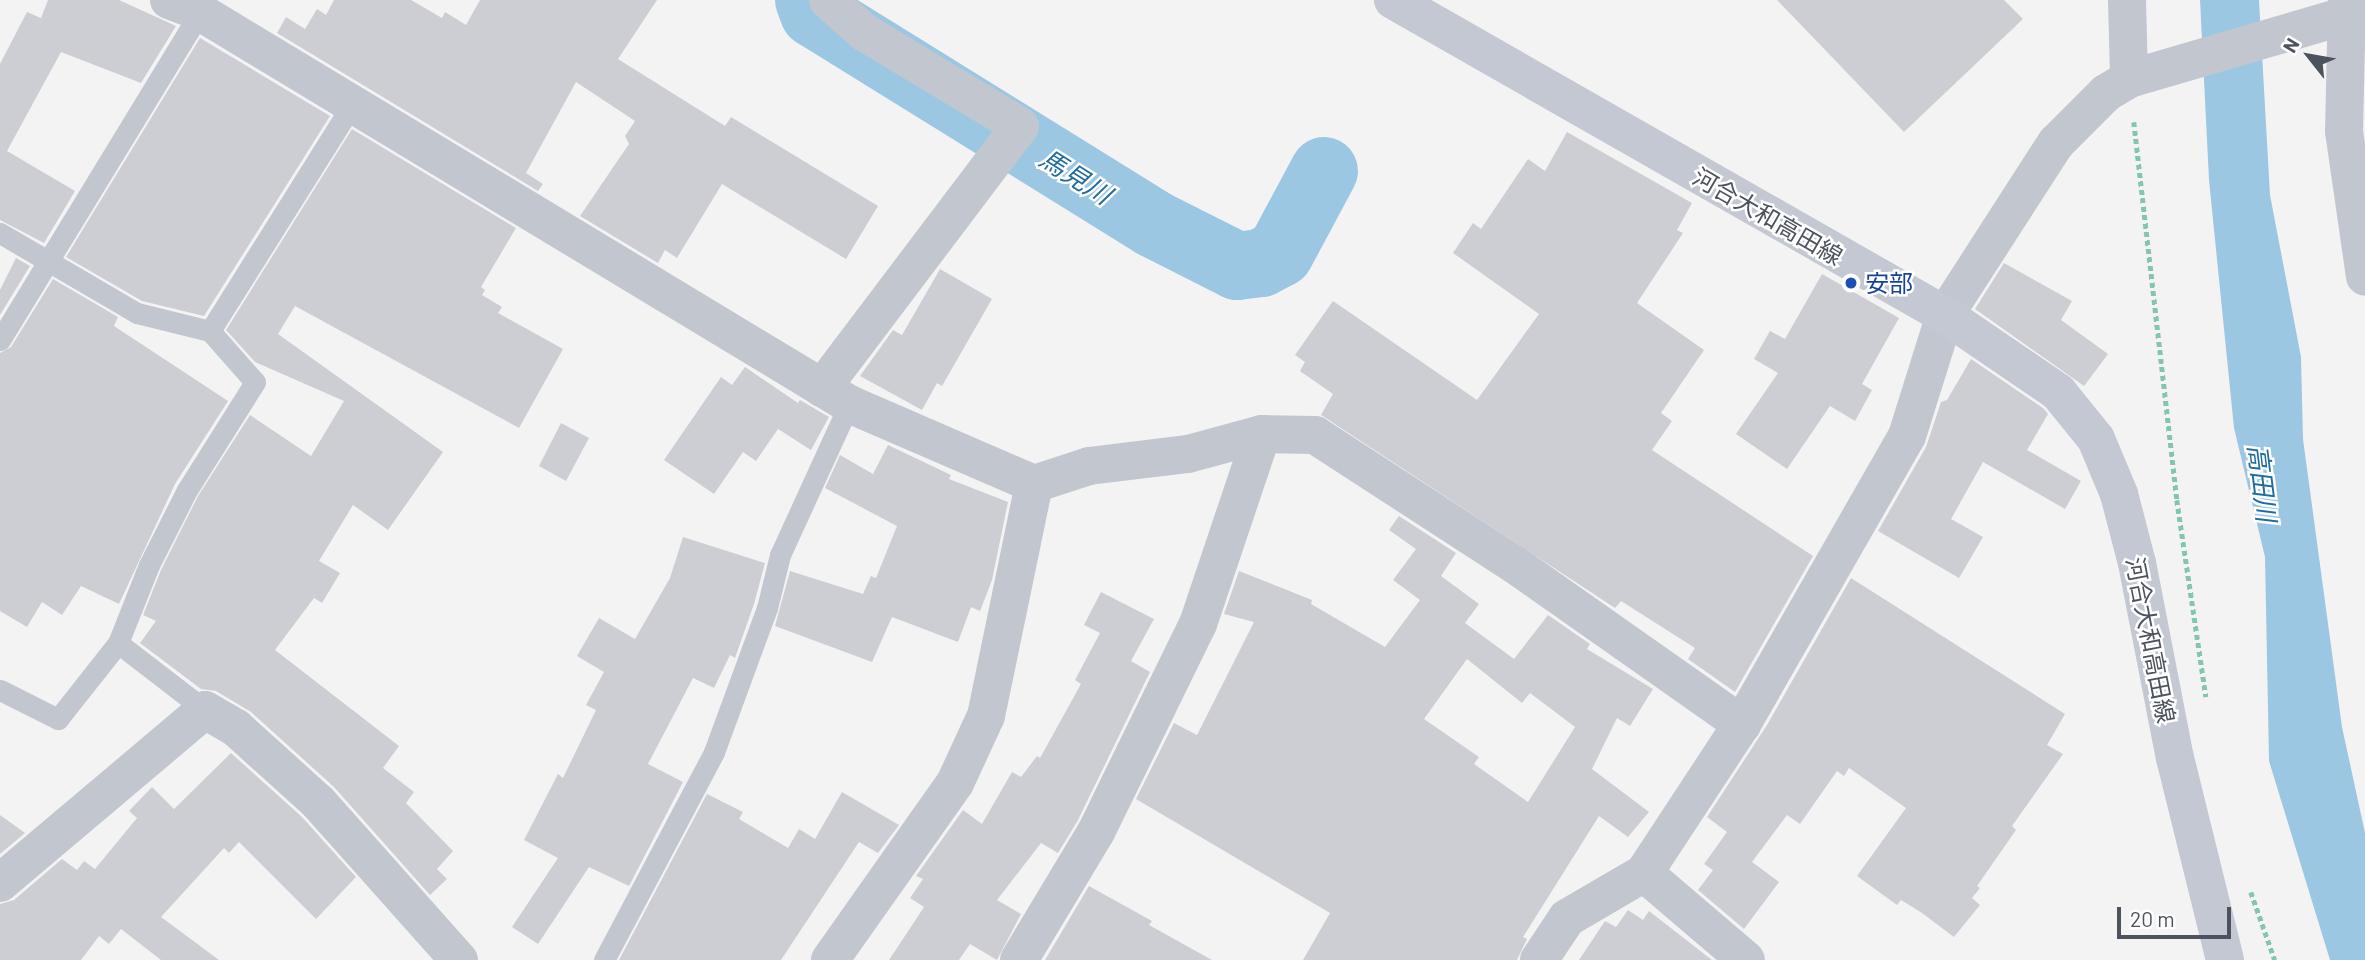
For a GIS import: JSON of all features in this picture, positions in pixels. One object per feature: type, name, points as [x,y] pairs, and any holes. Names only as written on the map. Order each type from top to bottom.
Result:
[{"type":"main road","name":"河合大和高田線","points":[[1393,0],[1945,315],[2058,392],[2096,439],[2119,494],[2137,563],[2175,758],[2225,960]]},
{"type":"street","points":[[828,0],[865,33],[1013,135],[835,396]]},
{"type":"street","points":[[2127,0],[2138,76]]},
{"type":"street","points":[[192,4],[352,105],[835,396],[1034,484],[1089,466],[1188,454],[1262,434],[1315,435],[1371,468],[1742,724]]},
{"type":"street","points":[[1539,960],[1567,919],[1644,873],[1742,724],[1907,436],[1945,315],[2056,143],[2106,93],[2138,76],[2346,12],[2344,131],[2365,276]]},
{"type":"street","points":[[1019,960],[1096,832],[1198,624],[1262,434]]},
{"type":"street","points":[[830,960],[955,783],[986,716],[1034,484]]},
{"type":"street","points":[[0,883],[205,710],[236,728],[318,802],[459,960]]},
{"type":"street","points":[[1644,873],[1746,960]]},
{"type":"lane","points":[[0,340],[192,4]]},
{"type":"lane","points":[[210,331],[352,105]]},
{"type":"lane","points":[[0,233],[137,313],[210,331],[255,382],[187,490],[149,565],[118,643],[58,719],[0,690]]},
{"type":"lane","points":[[604,960],[714,752],[767,608],[780,555],[835,396]]},
{"type":"lane","points":[[118,643],[205,710]]},
{"type":"path","points":[[2138,76],[2177,500],[2206,701]]},
{"type":"path","points":[[2247,883],[2266,924],[2274,960]]},
{"type":"water","name":"高田川","points":[[2200,0],[2259,0],[2270,195],[2301,357],[2303,439],[2342,727],[2365,833],[2365,960],[2330,960],[2269,761],[2265,557],[2234,428],[2209,180]]},
{"type":"building","points":[[48,0],[119,0],[176,26],[141,83],[61,52],[7,151],[75,191],[44,243],[0,220],[0,64],[27,12],[41,18]]},
{"type":"building","points":[[334,0],[411,0],[442,18],[445,12],[466,25],[480,0],[657,0],[618,59],[725,126],[731,117],[878,206],[846,259],[722,184],[677,258],[665,250],[658,263],[580,216],[629,144],[625,136],[635,121],[576,82],[526,173],[543,184],[538,191],[277,33],[286,17],[305,29],[317,9],[326,15]]},
{"type":"building","points":[[1777,0],[2004,0],[2023,19],[1904,132]]},
{"type":"building","points":[[200,38],[330,116],[204,316],[142,301],[66,257]]},
{"type":"building","points":[[352,129],[516,228],[481,287],[485,290],[482,295],[502,307],[498,313],[563,349],[519,428],[295,306],[278,334],[443,452],[388,530],[353,505],[319,561],[340,573],[322,603],[314,598],[275,650],[399,746],[383,768],[414,792],[406,803],[453,851],[437,869],[447,879],[430,895],[334,787],[251,712],[216,691],[201,689],[140,643],[156,621],[143,615],[161,570],[198,496],[250,415],[311,456],[344,401],[255,362],[226,330]]},
{"type":"building","points":[[1567,132],[1692,203],[1677,230],[1683,233],[1637,303],[1704,350],[1661,413],[1672,421],[1652,450],[1813,556],[1735,692],[1688,659],[1695,648],[1621,601],[1615,608],[1321,415],[1333,394],[1300,371],[1305,362],[1295,355],[1333,301],[1477,400],[1539,314],[1453,253],[1473,223],[1481,229],[1528,159],[1545,171]]},
{"type":"building","points":[[16,258],[30,266],[0,315],[0,290]]},
{"type":"building","points":[[2004,263],[2072,301],[2061,320],[2108,354],[2084,386],[1975,309]]},
{"type":"building","points":[[940,269],[992,299],[942,386],[937,383],[922,410],[860,376],[893,330],[902,335]]},
{"type":"building","points":[[1822,274],[1899,318],[1862,384],[1872,390],[1855,421],[1830,406],[1787,469],[1736,434],[1778,373],[1754,359],[1770,331],[1785,339]]},
{"type":"building","points":[[53,279],[118,317],[114,326],[228,401],[175,484],[119,604],[81,586],[62,615],[42,602],[27,627],[0,611],[0,353],[11,347]]},
{"type":"building","points":[[1971,359],[2043,408],[2048,414],[2027,450],[2081,481],[2065,509],[1983,462],[1951,519],[1983,537],[1959,578],[1878,531],[1926,447],[1941,402],[1947,400]]},
{"type":"building","points":[[745,367],[798,403],[800,400],[829,417],[811,450],[778,429],[756,461],[743,452],[714,494],[664,460],[721,377],[732,385]]},
{"type":"building","points":[[561,423],[589,438],[566,481],[539,466]]},
{"type":"building","points":[[888,445],[951,475],[949,479],[1008,502],[992,580],[980,611],[971,607],[958,642],[892,617],[872,662],[775,626],[790,571],[863,594],[871,576],[876,578],[897,526],[825,488],[840,455],[873,474]]},
{"type":"building","points":[[1399,516],[1456,553],[1441,576],[1479,604],[1465,623],[1514,659],[1548,615],[1590,644],[1587,649],[1653,689],[1630,726],[1617,718],[1592,769],[1649,812],[1628,837],[1599,816],[1523,937],[1527,939],[1517,960],[1303,960],[1330,913],[1136,799],[1174,723],[1197,735],[1254,622],[1224,614],[1239,571],[1312,600],[1311,604],[1385,647],[1420,600],[1393,580],[1416,549],[1389,530]],"holes":[[[1467,659],[1522,703],[1530,693],[1575,727],[1528,802],[1474,764],[1479,757],[1424,719]]]},
{"type":"building","points":[[683,537],[765,563],[735,658],[730,655],[714,688],[693,678],[648,764],[683,782],[629,886],[589,867],[538,944],[512,927],[558,858],[524,840],[558,774],[563,778],[596,710],[586,705],[604,672],[577,656],[599,618],[635,639],[670,578]]},
{"type":"building","points":[[1851,578],[2065,714],[2047,745],[2063,754],[2012,826],[2016,830],[1977,886],[1980,888],[1972,898],[1980,905],[1954,937],[1922,913],[1901,900],[1897,905],[1857,876],[1906,808],[1849,768],[1844,776],[1837,771],[1800,824],[1787,815],[1752,862],[1779,882],[1744,929],[1698,890],[1713,870],[1704,864],[1727,832],[1707,817],[1767,725]]},
{"type":"building","points":[[1101,592],[1154,619],[1131,661],[1150,672],[1077,822],[1058,853],[1041,843],[997,900],[1021,914],[997,960],[970,944],[959,960],[889,960],[924,907],[910,898],[923,879],[916,876],[963,810],[982,824],[1012,772],[1021,777],[1037,756],[1040,758],[1081,684],[1075,680],[1100,633],[1084,625]]},
{"type":"building","points":[[231,753],[302,817],[356,877],[316,919],[239,842],[229,853],[224,848],[161,917],[219,960],[161,960],[121,929],[109,944],[99,936],[81,960],[0,960],[0,904],[14,900],[62,859],[77,870],[84,861],[95,869],[137,818],[129,811],[152,787],[174,809]]},
{"type":"building","points":[[842,792],[899,825],[878,853],[859,842],[781,960],[619,960],[707,794],[743,812],[739,819],[788,848],[799,829],[815,839]]},
{"type":"building","points":[[0,815],[25,833],[0,854]]},
{"type":"building","points":[[1089,886],[1152,921],[1149,925],[1212,960],[1045,960]]},
{"type":"building","points":[[1628,910],[1643,920],[1649,911],[1712,960],[1579,960],[1605,921],[1616,927]]},
{"type":"waterway","name":"馬見川","points":[[809,0],[814,13],[1154,224],[1237,266],[1261,263],[1280,253],[1324,171]]},
{"type":"place","name":"安部","points":[[1851,283]]}]
